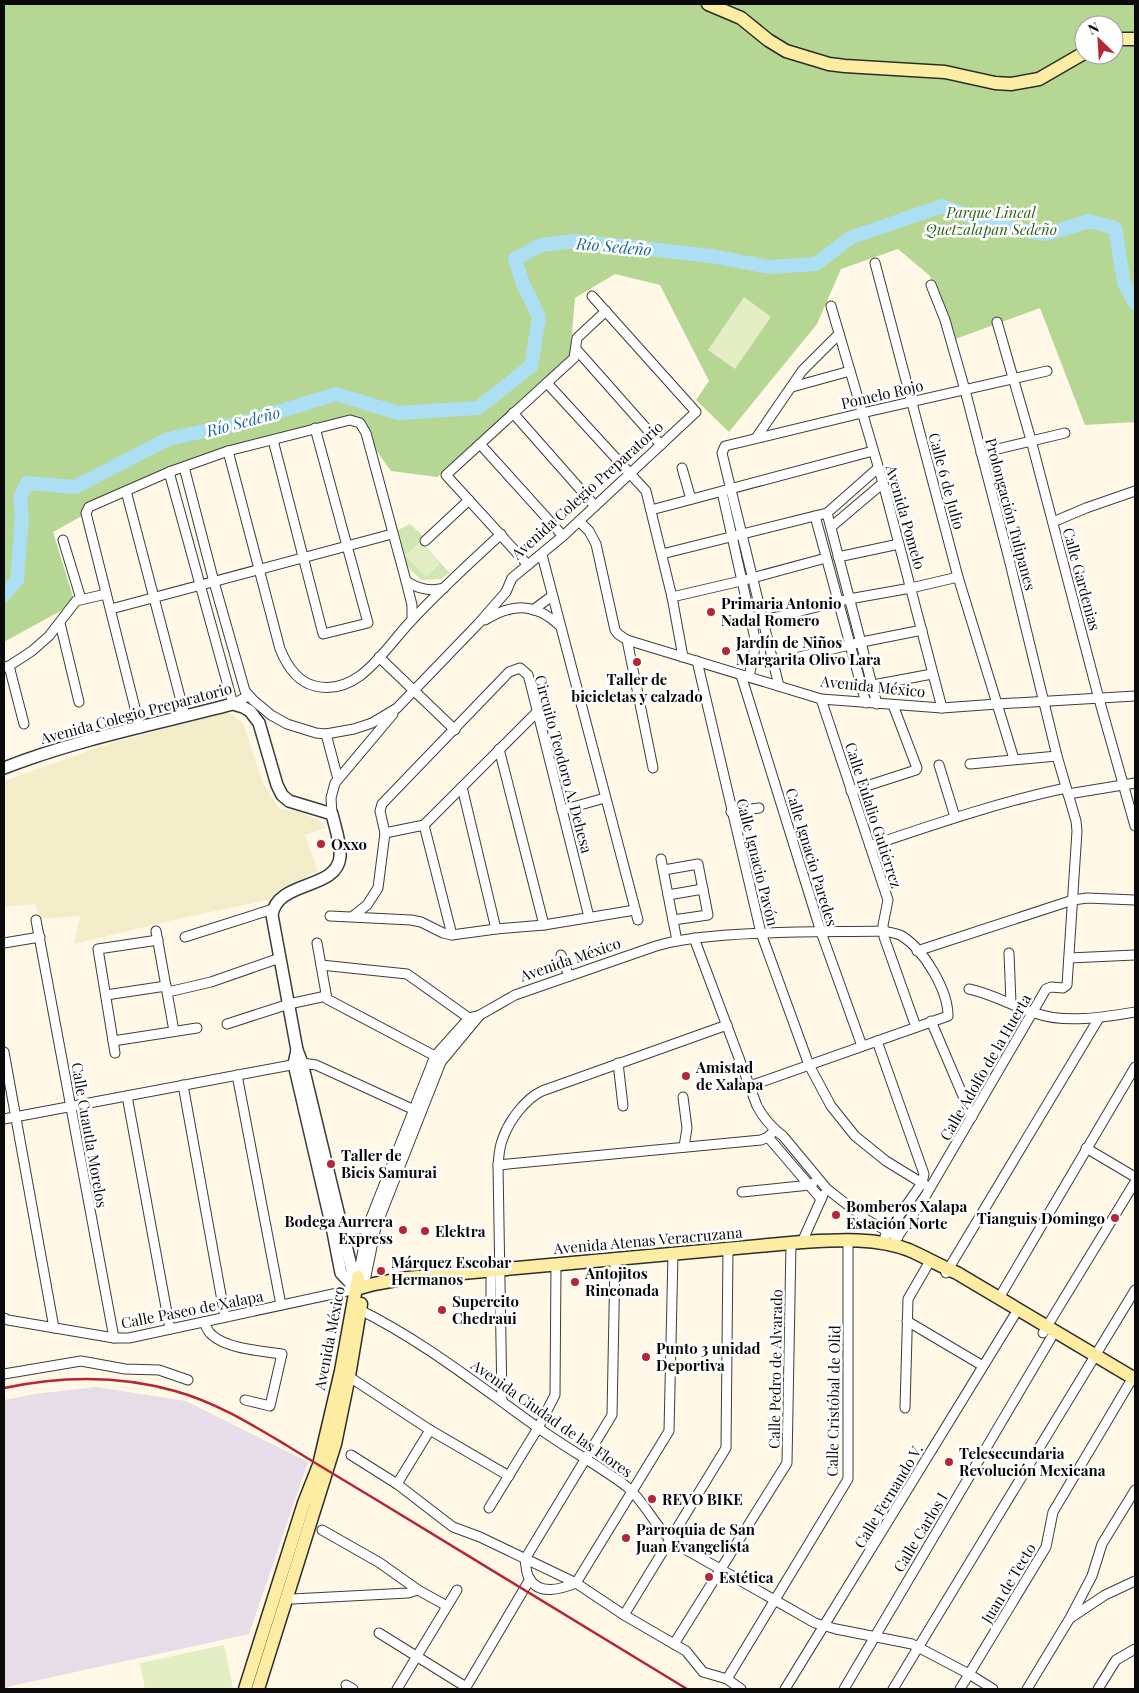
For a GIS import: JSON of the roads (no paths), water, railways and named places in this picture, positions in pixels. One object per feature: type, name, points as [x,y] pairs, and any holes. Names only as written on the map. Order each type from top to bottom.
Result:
[{"type":"main road","points":[[708,4],[741,18],[786,52],[829,64],[946,72],[995,83],[1010,84],[1039,79],[1074,60]]},
{"type":"main road","name":"Avenida Atenas Veracruzana","points":[[359,1284],[797,1242],[848,1241],[879,1243],[895,1241],[941,1267],[1014,1316],[1093,1358],[1133,1384]]},
{"type":"main road","name":"Avenida Atenas Veracruzana","points":[[941,1267],[957,1273],[999,1298],[1047,1332]]},
{"type":"main road","name":"Avenida México","points":[[258,1689],[310,1506],[318,1465],[345,1373],[359,1284]]},
{"type":"main road","name":"Avenida México","points":[[246,1689],[310,1506]]},
{"type":"street","name":"Calle 6 de Julio","points":[[874,263],[958,577],[1014,759]]},
{"type":"street","name":"Prolongación Tulipanes","points":[[931,285],[949,334],[1058,756]]},
{"type":"street","name":"Avenida Colegio Preparatorio","points":[[332,814],[332,792],[338,779],[398,708],[506,592],[512,578],[542,555],[580,521],[696,412],[592,296]]},
{"type":"street","name":"Avenida Pomelo","points":[[831,306],[883,483],[942,708]]},
{"type":"street","points":[[528,565],[446,475],[574,358],[577,338],[606,311]]},
{"type":"street","name":"Calle Gardenias","points":[[997,322],[1031,440],[1099,699],[1135,826]]},
{"type":"street","points":[[756,438],[802,371],[840,334]]},
{"type":"street","points":[[576,349],[661,445]]},
{"type":"street","points":[[792,387],[850,371]]},
{"type":"street","name":"Pomelo Rojo","points":[[732,489],[722,453],[722,449],[725,446],[862,412],[1047,371]]},
{"type":"street","points":[[547,383],[646,491],[672,596],[684,657]]},
{"type":"street","points":[[513,413],[595,506]]},
{"type":"street","points":[[140,728],[86,510],[169,472],[228,452],[316,428],[350,420],[360,423],[366,433],[406,581],[412,605],[412,619]]},
{"type":"street","points":[[273,440],[323,634],[368,622],[316,428]]},
{"type":"street","points":[[981,453],[1065,433]]},
{"type":"street","points":[[480,444],[563,536]]},
{"type":"street","points":[[651,510],[873,451]]},
{"type":"street","points":[[228,452],[280,649],[291,670],[310,685],[334,688],[346,685],[358,678],[412,619],[501,534]]},
{"type":"street","points":[[184,467],[214,582],[248,696]]},
{"type":"street","points":[[682,468],[691,499]]},
{"type":"street","points":[[662,554],[827,513],[878,468]]},
{"type":"street","points":[[169,472],[233,704],[250,711],[256,718],[261,728],[277,785],[282,795],[289,801],[332,814],[340,851],[340,860],[325,877],[282,896],[273,909],[272,922],[289,1004],[298,1064],[338,1231],[341,1273],[359,1284]]},
{"type":"street","points":[[831,527],[883,483]]},
{"type":"street","points":[[732,489],[778,686]]},
{"type":"street","points":[[1053,522],[1135,490]]},
{"type":"street","points":[[126,491],[185,716]]},
{"type":"street","points":[[722,492],[756,643],[745,676]]},
{"type":"street","points":[[425,541],[469,500]]},
{"type":"street","points":[[827,513],[877,704]]},
{"type":"street","points":[[815,516],[866,703]]},
{"type":"street","name":"Avenida México","points":[[580,521],[589,531],[596,544],[618,634],[626,640],[821,699],[942,708],[1135,696]]},
{"type":"street","points":[[111,610],[392,534]]},
{"type":"street","points":[[63,540],[81,599]]},
{"type":"street","points":[[838,557],[899,544]]},
{"type":"street","name":"Circuito Teodoro A. Dehesa","points":[[452,935],[496,928],[636,915],[542,555]]},
{"type":"street","points":[[672,596],[741,581],[826,558]]},
{"type":"street","points":[[752,623],[838,601],[911,588],[958,577]]},
{"type":"street","points":[[406,581],[413,586],[429,590],[445,587]]},
{"type":"street","points":[[506,592],[515,608]]},
{"type":"street","points":[[24,724],[7,666],[32,652],[50,636],[72,605],[81,599],[106,594]]},
{"type":"street","points":[[532,610],[552,596]]},
{"type":"street","points":[[478,624],[497,614],[515,608],[545,614],[560,626]]},
{"type":"street","points":[[60,623],[79,702]]},
{"type":"street","points":[[774,663],[922,630]]},
{"type":"street","points":[[626,640],[653,768]]},
{"type":"street","points":[[379,657],[455,730]]},
{"type":"street","name":"Calle Ignacio Pavón","points":[[696,661],[761,932],[809,1065],[831,1106],[855,1136],[886,1161],[926,1185]]},
{"type":"street","name":"Circuito Teodoro A. Dehesa","points":[[353,916],[367,905],[378,888],[385,833],[380,811],[382,804],[510,672],[520,668],[528,674],[589,918]]},
{"type":"street","points":[[873,685],[932,674]]},
{"type":"street","name":"Calle Ignacio Paredes","points":[[745,676],[821,932],[862,1046]]},
{"type":"street","name":"Avenida Colegio Preparatorio","points":[[4,768],[56,749],[233,704],[248,696],[287,724],[301,730],[326,734],[354,729],[372,723],[398,708]]},
{"type":"street","name":"Calle Eulalio Gutiérrez","points":[[821,699],[888,900],[883,932],[916,1027]]},
{"type":"street","points":[[851,791],[916,770],[917,768],[894,705]]},
{"type":"street","points":[[385,833],[424,825],[537,712]]},
{"type":"street","points":[[261,728],[272,715]]},
{"type":"street","name":"Avenida Colegio Preparatorio","points":[[326,734],[338,779]]},
{"type":"street","points":[[500,749],[544,924]]},
{"type":"street","points":[[970,764],[1058,756]]},
{"type":"street","name":"Calle Adolfo de la Huerta","points":[[879,1243],[926,1185],[972,1117],[1048,988],[1066,987],[1077,826],[1058,756]]},
{"type":"street","points":[[939,766],[955,817]]},
{"type":"street","points":[[870,846],[1010,800],[1135,783]]},
{"type":"street","points":[[462,787],[496,928]]},
{"type":"street","points":[[562,810],[605,798]]},
{"type":"street","points":[[731,812],[759,808]]},
{"type":"street","points":[[330,916],[411,920],[421,922],[443,933],[452,935],[424,825]]},
{"type":"street","points":[[661,859],[676,941]]},
{"type":"street","points":[[664,870],[698,864],[708,915],[673,920]]},
{"type":"street","points":[[668,896],[703,889]]},
{"type":"street","points":[[917,951],[1073,900],[1087,898],[1135,900]]},
{"type":"street","points":[[185,937],[273,909]]},
{"type":"street","name":"Calle Cuautla Morelos","points":[[36,920],[114,1338]]},
{"type":"street","name":"Avenida México","points":[[359,1284],[376,1227],[435,1056],[475,1018],[508,998],[656,946],[676,941],[761,932],[883,932],[902,936],[917,951],[938,978],[948,1004],[948,1016],[931,1021]]},
{"type":"street","points":[[115,1052],[98,949],[157,935],[174,1031]]},
{"type":"street","points":[[4,943],[40,937]]},
{"type":"street","points":[[694,938],[763,1118],[771,1134],[821,1199]]},
{"type":"street","points":[[317,943],[326,996],[330,1002],[435,1056]]},
{"type":"street","points":[[1009,953],[1011,1003]]},
{"type":"street","points":[[561,955],[569,976]]},
{"type":"street","points":[[1069,958],[1135,955]]},
{"type":"street","points":[[106,995],[167,989],[211,982],[280,958]]},
{"type":"street","points":[[321,965],[407,974],[475,1018]]},
{"type":"street","points":[[969,989],[992,995],[1048,1017],[1099,1018],[1135,1012]]},
{"type":"street","points":[[227,1024],[289,1004],[326,996]]},
{"type":"street","name":"Avenida México","points":[[359,1284],[367,1228],[417,1112],[441,1062],[475,1018]]},
{"type":"street","points":[[904,1408],[908,1299],[941,1267],[1099,1018]]},
{"type":"street","points":[[750,1086],[931,1021],[972,1117]]},
{"type":"street","points":[[502,1401],[500,1319],[491,1319],[495,1271],[498,1165],[500,1147],[509,1126],[534,1095],[727,1025]]},
{"type":"street","points":[[113,1041],[196,1028]]},
{"type":"street","points":[[877,1041],[924,1174],[926,1185]]},
{"type":"street","points":[[4,1052],[54,1328]]},
{"type":"street","points":[[4,1119],[298,1064],[316,1065],[417,1112]]},
{"type":"street","points":[[618,1064],[623,1106]]},
{"type":"street","points":[[999,1298],[1135,1067]]},
{"type":"street","points":[[237,1075],[281,1305]]},
{"type":"street","points":[[183,1085],[225,1317]]},
{"type":"street","points":[[127,1096],[170,1329]]},
{"type":"street","points":[[683,1097],[687,1128],[684,1147]]},
{"type":"street","points":[[498,1165],[761,1140],[771,1134],[784,1136],[827,1189],[857,1213],[888,1232],[895,1241]]},
{"type":"street","points":[[1086,1148],[1135,1177]]},
{"type":"street","points":[[742,1192],[810,1185],[819,1180]]},
{"type":"street","name":"Calle Carlos I","points":[[844,1689],[1047,1332],[1135,1182]]},
{"type":"street","name":"Calle Adolfo de la Huerta","points":[[895,1241],[926,1185]]},
{"type":"street","points":[[797,1242],[827,1189]]},
{"type":"street","points":[[338,1231],[367,1228]]},
{"type":"street","name":"Calle Cristóbal de Olid","points":[[727,1679],[848,1479],[848,1241]]},
{"type":"street","name":"Calle Pedro de Alvarado","points":[[674,1644],[787,1464],[797,1242]]},
{"type":"street","points":[[624,1615],[726,1448],[728,1249]]},
{"type":"street","points":[[615,1260],[612,1415],[525,1559],[530,1579],[541,1588],[551,1590],[564,1588],[576,1583],[669,1431],[673,1254]]},
{"type":"street","points":[[489,1508],[538,1428],[555,1395],[556,1264]]},
{"type":"street","name":"Calle Paseo de Xalapa","points":[[4,1318],[114,1338],[129,1338],[281,1305],[359,1284]]},
{"type":"street","points":[[893,1689],[1135,1290]]},
{"type":"street","name":"Avenida Ciudad de las Flores","points":[[356,1308],[402,1333],[438,1356],[538,1428],[632,1492],[671,1540],[806,1618],[824,1626],[905,1641],[969,1674],[993,1689]]},
{"type":"street","name":"Calle Fernando V.","points":[[785,1689],[1014,1316]]},
{"type":"street","points":[[907,1321],[983,1366]]},
{"type":"street","points":[[204,1322],[209,1332],[220,1341],[231,1345],[282,1354],[270,1406],[245,1400]]},
{"type":"street","points":[[4,1374],[81,1361],[125,1370],[159,1370],[188,1380]]},
{"type":"street","points":[[345,1373],[430,1430],[509,1476]]},
{"type":"street","name":"Juan de Tecto","points":[[960,1689],[1046,1547],[1053,1512],[1133,1384]]},
{"type":"street","points":[[397,1484],[430,1430]]},
{"type":"street","points":[[351,1455],[397,1484],[453,1527],[480,1536],[576,1583],[690,1655],[703,1672],[727,1679],[741,1689]]},
{"type":"street","points":[[1027,1689],[1070,1618],[1092,1576],[1102,1544],[1135,1490]]},
{"type":"street","points":[[322,1530],[380,1563],[418,1590],[447,1606]]},
{"type":"street","points":[[379,1632],[465,1688],[530,1579]]},
{"type":"street","points":[[1070,1618],[1105,1595],[1135,1581]]},
{"type":"street","points":[[292,1599],[408,1593],[418,1590]]},
{"type":"street","points":[[397,1689],[457,1590]]},
{"type":"street","points":[[1098,1689],[1116,1660],[1135,1649]]},
{"type":"waterway","name":"Río Sedeño","points":[[4,595],[17,580],[22,515],[20,498],[27,483],[75,487],[168,439],[242,423],[336,394],[398,413],[478,408],[531,366],[539,317],[523,284],[515,259],[541,245],[575,241],[712,256],[769,267],[816,264],[850,238],[942,206],[995,226],[1047,234],[1089,221],[1115,228],[1124,283],[1135,303]]},
{"type":"railway","points":[[4,1388],[68,1379],[111,1380],[154,1386],[204,1401],[273,1437],[687,1689]]},
{"type":"place","name":"Primaria Antonio Nadal Romero","points":[[711,612]]},
{"type":"place","name":"Jardín de Niños Margarita Olivo Lara","points":[[726,651]]},
{"type":"place","name":"Taller de bicicletas y calzado","points":[[637,662]]},
{"type":"place","name":"Oxxo","points":[[321,844]]},
{"type":"place","name":"Amistad de Xalapa","points":[[686,1076]]},
{"type":"place","name":"Taller de Bicis Samurai","points":[[331,1164]]},
{"type":"place","name":"Bomberos Xalapa Estación Norte","points":[[836,1215]]},
{"type":"place","name":"Tianguis Domingo","points":[[1115,1218]]},
{"type":"place","name":"Bodega Aurrera Express","points":[[403,1230]]},
{"type":"place","name":"Elektra","points":[[425,1231]]},
{"type":"place","name":"Márquez Escobar Hermanos","points":[[381,1271]]},
{"type":"place","name":"Antojitos Rinconada","points":[[575,1282]]},
{"type":"place","name":"Supercito Chedraui","points":[[442,1310]]},
{"type":"place","name":"Punto 3 unidad Deportiva","points":[[646,1357]]},
{"type":"place","name":"Telesecundaria Revolución Mexicana","points":[[949,1462]]},
{"type":"place","name":"REVO BIKE","points":[[652,1499]]},
{"type":"place","name":"Parroquia de San Juan Evangelista","points":[[626,1538]]},
{"type":"place","name":"Estética","points":[[709,1577]]},
{"type":"park label","name":"Parque Lineal Quetzalapan Sedeño","points":[[991,220]]}]
